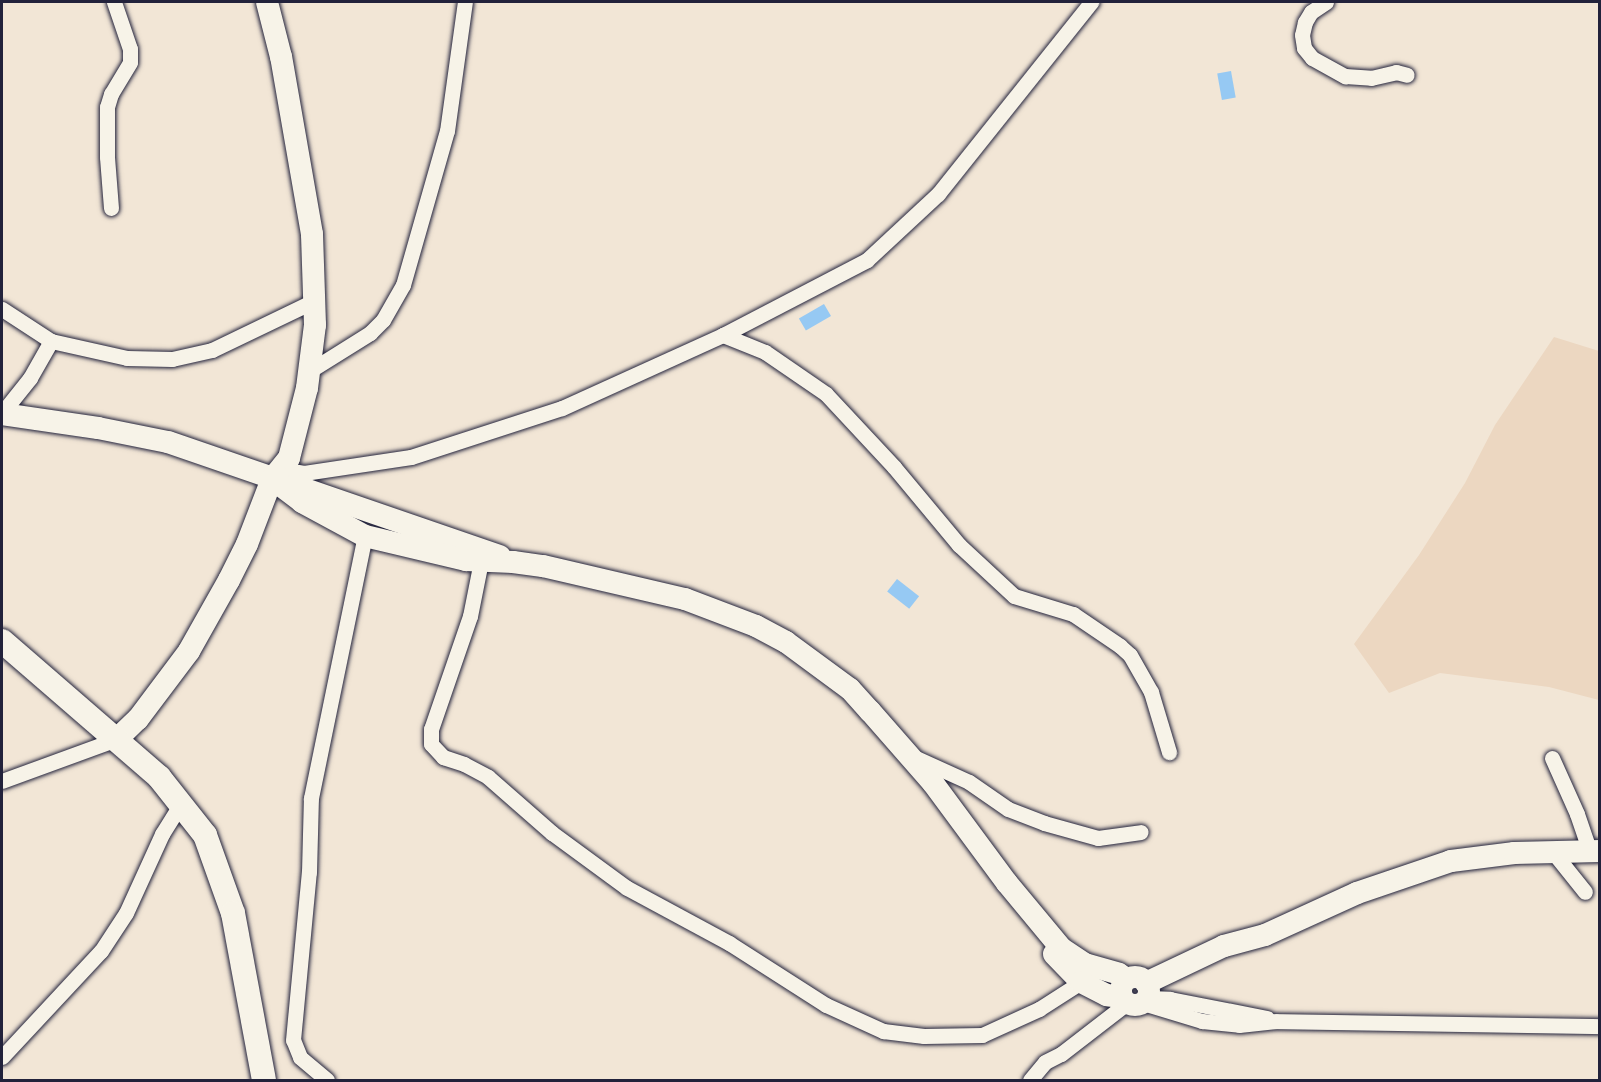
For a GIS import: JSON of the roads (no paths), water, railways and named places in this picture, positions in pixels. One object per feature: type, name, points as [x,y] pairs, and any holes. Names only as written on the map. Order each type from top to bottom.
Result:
[{"type":"main road","points":[[2,641],[159,777],[182,802],[205,835],[233,913],[264,1080]]},
{"type":"street","points":[[111,208],[107,157],[107,107],[111,94],[130,62],[130,49],[114,2]]},
{"type":"street","points":[[2,781],[117,739],[159,692],[211,613],[247,543],[276,474],[291,452],[311,370],[316,300],[313,242],[281,57],[267,2]]},
{"type":"street","points":[[311,370],[370,333],[383,320],[403,285],[438,172],[447,131],[465,2]]},
{"type":"street","points":[[276,474],[304,473],[411,457],[562,408],[723,335],[867,260],[938,194],[1091,2]]},
{"type":"street","points":[[1326,2],[1311,12],[1305,22],[1302,34],[1304,48],[1312,58],[1345,75],[1371,78],[1396,72],[1407,75]]},
{"type":"street","points":[[2,309],[51,341],[127,357],[172,359],[212,350],[316,300]]},
{"type":"street","points":[[723,335],[765,352],[826,394],[894,466],[959,545],[1014,596],[1073,614],[1120,646],[1136,664],[1151,692],[1169,752]]},
{"type":"street","points":[[51,341],[30,378],[2,413],[168,442],[276,474],[513,562]]},
{"type":"street","points":[[276,474],[302,502],[365,536],[445,557],[513,562],[604,579],[685,599],[756,626],[786,642],[850,689],[911,756],[984,849],[1007,883],[1061,948],[1085,964],[1119,974],[1137,994]]},
{"type":"street","points":[[327,1080],[300,1057],[293,1040],[309,872],[311,798],[365,536]]},
{"type":"street","points":[[481,561],[470,616],[431,729],[431,744],[443,756],[488,777],[552,833],[627,888],[714,935],[826,1005],[883,1031],[924,1036],[982,1035],[1039,1009],[1081,982]]},
{"type":"street","points":[[911,756],[955,774],[1008,809],[1044,823],[1098,838],[1141,832]]},
{"type":"street","points":[[1030,1080],[1045,1062],[1061,1054],[1137,994],[1226,958],[1265,934],[1357,893],[1451,861],[1514,853],[1595,852],[1552,758]]},
{"type":"street","points":[[2,1057],[101,951],[126,913],[162,834],[182,802]]},
{"type":"street","points":[[1553,852],[1585,892]]},
{"type":"street","points":[[1007,883],[1024,917],[1052,953],[1081,982],[1107,995],[1137,994],[1202,1021],[1239,1025],[1276,1021],[1599,1026]]},
{"type":"water","points":[[1231,71],[1236,98],[1222,100],[1217,73]]},
{"type":"water","points":[[824,304],[831,316],[806,331],[799,318]]},
{"type":"water","points":[[897,579],[919,596],[909,609],[887,592]]}]
